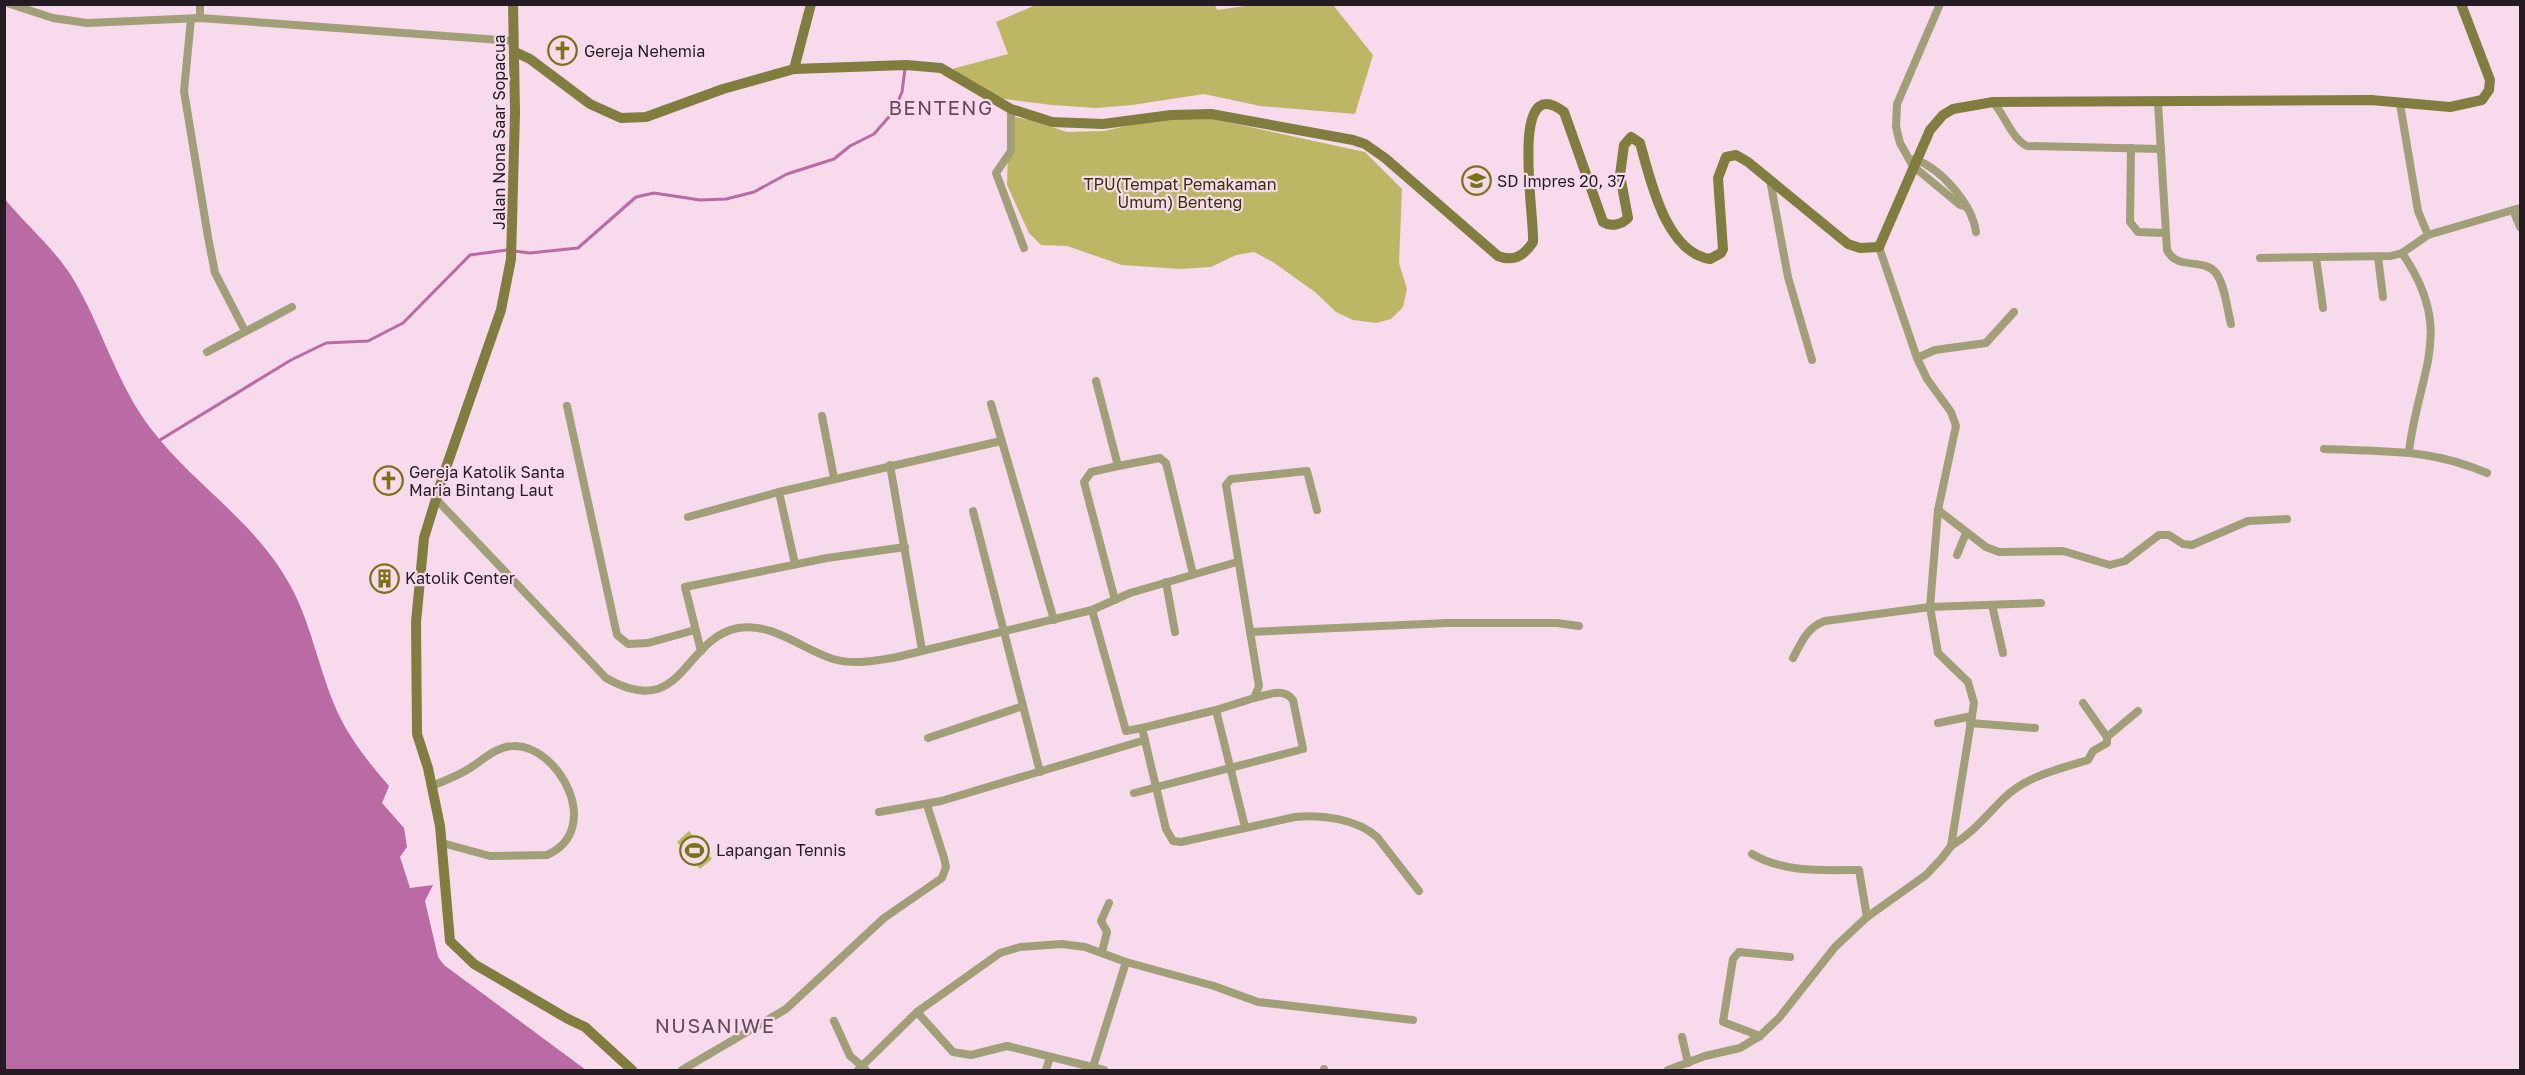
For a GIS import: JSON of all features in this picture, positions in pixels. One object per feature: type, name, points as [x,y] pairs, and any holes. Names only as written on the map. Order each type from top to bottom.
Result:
[{"type":"street","points":[[10,4],[53,18],[87,23],[196,19],[514,46],[591,104],[621,118],[646,117],[723,89],[794,69],[872,64],[941,68],[1011,109],[1038,119],[1076,125],[1211,114],[1358,142],[1385,158],[1498,256],[1508,259],[1524,254],[1533,242],[1528,129],[1531,116],[1542,103],[1549,102],[1564,112],[1603,222],[1613,225],[1624,222],[1628,218],[1620,176],[1624,145],[1631,137],[1640,143],[1651,186],[1663,217],[1682,242],[1706,258],[1721,253],[1723,249],[1718,178],[1725,157],[1736,155],[1848,244],[1854,247],[1879,247]]},
{"type":"street","points":[[200,4],[184,91],[215,273],[245,331]]},
{"type":"street","name":"Jalan Nona Saar Sopacua","points":[[432,786],[417,734],[414,661],[420,568],[424,538],[436,499],[499,318],[511,259],[513,240],[513,4]]},
{"type":"street","points":[[794,69],[811,4]]},
{"type":"street","points":[[1940,4],[1897,104],[1896,127],[1900,143],[1913,162],[1960,205],[1967,207],[1976,232]]},
{"type":"street","points":[[1951,846],[1974,703],[1971,688],[1938,653],[1930,607],[1938,510],[1956,426],[1951,412],[1927,379],[1917,358],[1879,247],[1913,162],[1930,130],[1943,115],[1961,106],[1993,102],[2158,103],[2285,99],[2371,100],[2450,107],[2473,104],[2482,100],[2489,90],[2490,80],[2485,61],[2461,4]]},
{"type":"street","points":[[1993,102],[2009,123],[2015,137],[2027,146],[2161,149]]},
{"type":"street","points":[[2158,103],[2164,233],[2170,258],[2209,267],[2216,273],[2231,324]]},
{"type":"street","points":[[2400,104],[2418,211],[2428,235]]},
{"type":"street","points":[[1011,109],[1011,151],[996,173],[1024,248]]},
{"type":"street","points":[[2131,148],[2130,222],[2138,231],[2164,233]]},
{"type":"street","points":[[1770,180],[1788,277],[1812,360]]},
{"type":"street","points":[[2260,258],[2378,257],[2402,253],[2428,235],[2517,209],[2520,227]]},
{"type":"street","points":[[2402,253],[2416,274],[2427,300],[2431,344],[2409,451]]},
{"type":"street","points":[[2316,257],[2323,309]]},
{"type":"street","points":[[2378,257],[2383,297]]},
{"type":"street","points":[[207,352],[292,307]]},
{"type":"street","points":[[1917,358],[1935,350],[1986,343],[2014,312]]},
{"type":"street","points":[[1096,381],[1118,466]]},
{"type":"street","points":[[991,404],[1054,620]]},
{"type":"street","points":[[567,406],[616,635],[628,644],[648,643],[695,630]]},
{"type":"street","points":[[822,416],[834,478]]},
{"type":"street","points":[[688,517],[834,478],[1001,441]]},
{"type":"street","points":[[2324,449],[2409,451],[2445,458],[2487,473]]},
{"type":"street","points":[[1115,600],[1084,482],[1091,472],[1158,458],[1165,460],[1193,574]]},
{"type":"street","points":[[890,465],[922,650]]},
{"type":"street","points":[[1254,698],[1259,686],[1225,491],[1231,479],[1308,471],[1317,510]]},
{"type":"street","points":[[779,492],[795,564]]},
{"type":"street","points":[[436,499],[606,678],[633,691],[658,688],[678,678],[701,651],[728,632],[752,628],[779,634],[817,652],[848,662],[897,657],[1092,610],[1166,582],[1237,562]]},
{"type":"street","points":[[1938,510],[1986,547],[1999,552],[2063,551],[2110,565],[2125,561],[2160,535],[2169,535],[2182,544],[2192,546],[2248,521],[2288,519]]},
{"type":"street","points":[[973,511],[1040,772]]},
{"type":"street","points":[[1957,555],[1966,532]]},
{"type":"street","points":[[701,651],[685,587],[795,564],[905,548]]},
{"type":"street","points":[[1166,582],[1175,632]]},
{"type":"street","points":[[1793,658],[1806,634],[1819,623],[1930,607],[2041,603]]},
{"type":"street","points":[[1992,605],[2003,653]]},
{"type":"street","points":[[1092,610],[1129,745]]},
{"type":"street","points":[[1250,632],[1447,623],[1557,623],[1579,626]]},
{"type":"street","points":[[1126,731],[1282,692],[1288,694],[1293,700],[1304,749],[1134,793]]},
{"type":"street","points":[[1668,1071],[1740,1048],[1760,1036],[1779,1018],[1835,946],[1867,917],[1926,876],[1951,846],[1970,835],[2013,791],[2040,775],[2088,760],[2093,751],[2107,743],[2107,737],[2083,703]]},
{"type":"street","points":[[928,738],[1023,706]]},
{"type":"street","points":[[1216,710],[1245,827]]},
{"type":"street","points":[[2107,737],[2138,711]]},
{"type":"street","points":[[1938,723],[1971,720],[2035,728]]},
{"type":"street","points":[[1142,728],[1166,829],[1173,841],[1181,842],[1277,819],[1307,816],[1359,826],[1370,830],[1387,848],[1419,891]]},
{"type":"street","points":[[879,812],[927,805],[1144,740]]},
{"type":"street","points":[[442,843],[490,856],[546,855],[555,851],[572,826],[574,803],[566,783],[547,762],[525,747],[514,746],[495,752],[462,773],[432,786],[442,843],[450,941],[474,964],[568,1020],[585,1027],[632,1071]]},
{"type":"street","points":[[682,1071],[786,1009],[884,918],[942,878],[946,867],[945,858],[927,805]]},
{"type":"street","points":[[1752,854],[1766,862],[1790,867],[1859,870],[1867,917]]},
{"type":"street","points":[[1102,952],[1107,932],[1101,921],[1109,903]]},
{"type":"street","points":[[834,1021],[850,1056],[862,1069],[917,1012],[986,962],[1008,949],[1062,944],[1102,952],[1126,962],[1214,986],[1258,1002],[1413,1020]]},
{"type":"street","points":[[1760,1036],[1723,1022],[1732,959],[1739,952],[1790,957]]},
{"type":"street","points":[[1094,1067],[1126,962]]},
{"type":"street","points":[[917,1012],[953,1052],[971,1054],[1007,1046],[1104,1071]]},
{"type":"street","points":[[1682,1037],[1688,1063]]},
{"type":"street","points":[[1046,1071],[1050,1057]]},
{"type":"green space","points":[[1038,4],[1215,4],[1217,10],[1252,5],[1333,5],[1373,55],[1355,114],[1260,106],[1204,94],[1096,108],[1052,105],[997,98],[952,69],[1008,54],[996,22]]},
{"type":"green space","name":"TPU(Tempat Pemakaman Umum) Benteng","points":[[1009,116],[1067,132],[1104,131],[1167,117],[1213,119],[1365,152],[1402,189],[1399,263],[1407,289],[1403,307],[1391,319],[1376,323],[1353,320],[1336,312],[1315,292],[1273,262],[1254,252],[1236,255],[1211,267],[1181,269],[1122,265],[1067,246],[1041,245],[1029,233],[1007,185]]},
{"type":"green space","name":"Lapangan Tennis","points":[[689,831],[712,859],[700,869],[677,842]]},
{"type":"shaded area","points":[[4,198],[72,277],[129,394],[152,430],[186,468],[260,542],[290,585],[303,613],[339,715],[358,747],[389,786],[382,803],[404,828],[407,847],[400,857],[410,888],[433,885],[425,901],[438,957],[444,965],[586,1070],[5,1070]]},
{"type":"waterway","points":[[514,251],[530,253],[578,248],[636,197],[654,193],[700,200],[726,199],[754,192],[787,174],[834,159],[850,146],[874,134],[894,111],[902,92],[905,69]]},
{"type":"waterway","points":[[160,440],[291,360],[326,343],[368,341],[403,323],[470,255],[507,250]]},
{"type":"place","name":"Gereja Nehemia","points":[[563,51]]},
{"type":"place","name":"SD Impres 20, 37","points":[[1476,181]]},
{"type":"place","name":"Gereja Katolik Santa Maria Bintang Laut","points":[[388,481]]},
{"type":"place","name":"Katolik Center","points":[[384,578]]},
{"type":"place","name":"Lapangan Tennis","points":[[695,850]]},
{"type":"district","name":"BENTENG","points":[[941,107]]},
{"type":"district","name":"NUSANIWE","points":[[715,1025]]}]
